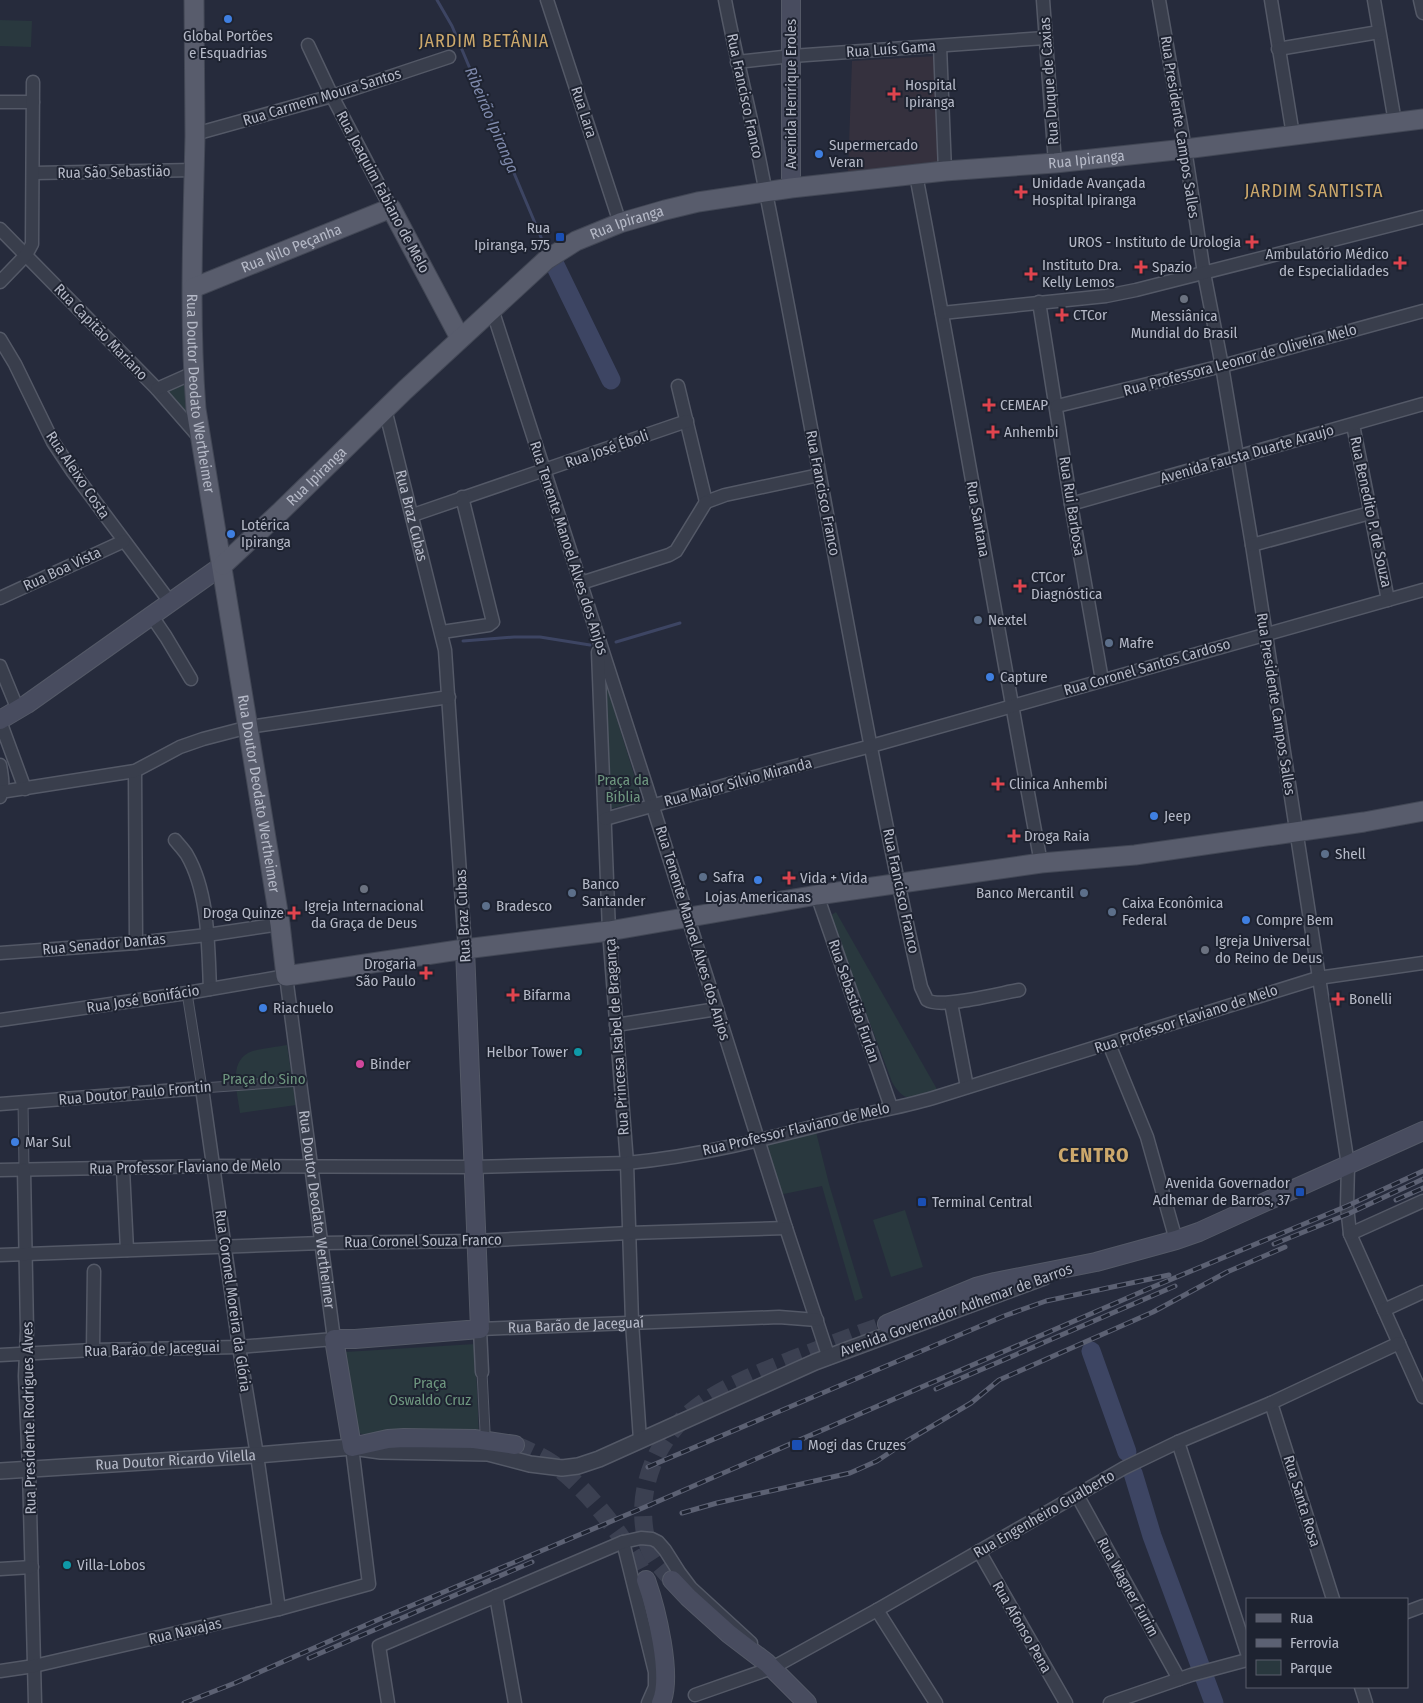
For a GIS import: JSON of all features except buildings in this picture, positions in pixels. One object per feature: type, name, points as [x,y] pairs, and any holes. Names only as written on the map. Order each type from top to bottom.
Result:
[{"type":"main road","name":"Rua Doutor Deodato Wertheimer","points":[[194,0],[193,373],[199,437],[249,727],[280,924],[286,976]]},
{"type":"main road","name":"Avenida Henrique Eroles","points":[[791,0],[791,188]]},
{"type":"main road","name":"Rua Ipiranga","points":[[0,720],[18,710],[222,565],[279,513],[460,338],[546,260],[576,241],[620,223],[689,204],[766,191],[945,171],[1055,163],[1185,149],[1423,119]]},
{"type":"main road","name":"Rua Nilo Peçanha","points":[[193,288],[391,208]]},
{"type":"main road","name":"Rua Joaquim Fabiano de Melo","points":[[391,208],[460,338]]},
{"type":"main road","points":[[286,976],[465,949],[609,931],[817,895],[1041,863],[1135,855],[1364,822],[1423,811]]},
{"type":"main road","name":"Rua Braz Cubas","points":[[465,949],[480,1329]]},
{"type":"main road","name":"Avenida Governador Adhemar de Barros","points":[[1064,1269],[1176,1240],[1214,1226],[1254,1206],[1423,1131]]},
{"type":"main road","points":[[887,1324],[995,1282],[1064,1269]]},
{"type":"main road","name":"Rua Barão de Jaceguaí","points":[[334,1339],[480,1329]]},
{"type":"main road","name":"Rua Doutor Deodato Wertheimer","points":[[334,1339],[352,1447]]},
{"type":"main road","points":[[352,1447],[388,1439],[420,1438],[474,1438],[515,1445]]},
{"type":"main road","points":[[646,1580],[658,1629],[664,1666],[665,1695],[661,1703]]},
{"type":"main road","points":[[672,1580],[729,1634],[770,1665],[807,1703]]},
{"type":"street","name":"Rua Lara","points":[[547,0],[620,223]]},
{"type":"street","name":"Rua Francisco Franco","points":[[725,0],[766,191],[871,746],[898,884],[921,987],[927,1000],[931,1003],[950,1002]]},
{"type":"street","name":"Rua Duque de Caxias","points":[[1044,0],[1045,38],[1055,163]]},
{"type":"street","name":"Rua Presidente Campos Salles","points":[[1159,0],[1266,633],[1295,832],[1348,1165],[1350,1234],[1422,1394]]},
{"type":"street","points":[[1271,0],[1293,135]]},
{"type":"street","points":[[1374,0],[1395,122]]},
{"type":"street","points":[[1420,0],[1423,13]]},
{"type":"street","points":[[1278,49],[1379,32]]},
{"type":"street","name":"Rua Luís Gama","points":[[737,62],[792,56],[1045,38]]},
{"type":"street","name":"Rua Joaquim Fabiano de Melo","points":[[308,45],[332,96],[391,208]]},
{"type":"street","points":[[940,46],[945,171]]},
{"type":"street","name":"Rua Carmem Moura Santos","points":[[195,134],[332,96],[449,57]]},
{"type":"street","points":[[0,282],[26,255],[32,244],[34,173],[33,82]]},
{"type":"street","points":[[0,102],[33,102]]},
{"type":"street","name":"Rua São Sebastião","points":[[34,173],[194,170]]},
{"type":"street","name":"Rua Santana","points":[[916,175],[1041,863]]},
{"type":"street","points":[[942,313],[1106,296],[1423,217]]},
{"type":"street","name":"Rua Capitão Mariano","points":[[0,229],[157,390],[199,437]]},
{"type":"street","name":"Rua Rui Barbosa","points":[[1039,302],[1057,406],[1071,504],[1102,680]]},
{"type":"street","name":"Rua Tenente Manoel Alves dos Anjos","points":[[492,310],[829,1358]]},
{"type":"street","name":"Rua Professora Leonor de Oliveira Melo","points":[[1057,406],[1222,366],[1423,311]]},
{"type":"street","name":"Rua Aleixo Costa","points":[[0,339],[15,364],[53,442],[73,472],[170,602]]},
{"type":"street","points":[[157,390],[193,373]]},
{"type":"street","points":[[678,386],[706,502]]},
{"type":"street","name":"Avenida Fausta Duarte Araujo","points":[[1071,504],[1423,404]]},
{"type":"street","name":"Rua Braz Cubas","points":[[385,409],[413,515],[445,650],[465,949]]},
{"type":"street","name":"Rua José Éboli","points":[[413,515],[687,421]]},
{"type":"street","name":"Rua Benedito P. de Souza","points":[[1353,425],[1388,600]]},
{"type":"street","points":[[581,583],[669,555],[676,551],[706,502],[725,495],[819,475]]},
{"type":"street","points":[[442,632],[493,622],[462,497]]},
{"type":"street","points":[[1252,545],[1370,513]]},
{"type":"street","name":"Rua Boa Vista","points":[[0,598],[124,541]]},
{"type":"street","name":"Rua Coronel Santos Cardoso","points":[[871,746],[1423,590]]},
{"type":"street","points":[[151,615],[191,679]]},
{"type":"street","name":"Rua Princesa Isabel de Bragança","points":[[597,632],[609,931],[626,1163],[632,1322],[640,1440]]},
{"type":"street","points":[[0,666],[18,710]]},
{"type":"street","points":[[0,765],[3,780],[1,793],[135,771],[180,747],[249,727],[449,697]]},
{"type":"street","points":[[0,720],[25,789]]},
{"type":"street","name":"Rua Major Sílvio Miranda","points":[[605,819],[871,746]]},
{"type":"street","points":[[135,771],[136,943]]},
{"type":"street","points":[[174,840],[186,854],[202,899],[207,935],[210,989]]},
{"type":"street","name":"Rua Sebastião Furlan","points":[[817,895],[891,1107]]},
{"type":"street","name":"Rua Senador Dantas","points":[[0,953],[136,943],[280,924]]},
{"type":"street","name":"Rua Professor Flaviano de Melo","points":[[0,1170],[312,1165],[473,1167],[626,1163],[664,1158],[759,1141],[939,1096],[1318,978],[1423,963]]},
{"type":"street","name":"Rua José Bonifácio","points":[[0,1020],[187,993],[286,976]]},
{"type":"street","name":"Rua Doutor Deodato Wertheimer","points":[[286,976],[334,1339]]},
{"type":"street","points":[[962,1089],[950,1002],[1019,990]]},
{"type":"street","name":"Rua Coronel Moreira da Glória","points":[[187,993],[279,1609]]},
{"type":"street","points":[[616,1025],[717,1009]]},
{"type":"street","points":[[1110,1044],[1147,1137],[1176,1240]]},
{"type":"street","name":"Rua Doutor Paulo Frontin","points":[[0,1104],[300,1081]]},
{"type":"street","name":"Rua Presidente Rodrigues Alves","points":[[23,1102],[26,1254],[25,1376],[35,1703]]},
{"type":"street","points":[[123,1169],[127,1250]]},
{"type":"street","points":[[1350,1234],[1423,1201]]},
{"type":"street","name":"Rua Coronel Souza Franco","points":[[0,1255],[322,1244],[476,1241],[629,1233],[786,1228]]},
{"type":"street","name":"Avenida Governador Adhemar de Barros","points":[[488,1453],[552,1468],[570,1468],[588,1463],[815,1362],[1064,1269]]},
{"type":"street","points":[[92,1350],[94,1271]]},
{"type":"street","points":[[1384,1310],[1423,1292]]},
{"type":"street","name":"Rua Barão de Jaceguaí","points":[[480,1329],[779,1317],[817,1320]]},
{"type":"street","name":"Rua Braz Cubas","points":[[480,1329],[485,1431]]},
{"type":"street","name":"Rua Barão de Jaceguai","points":[[0,1355],[92,1350],[239,1347],[334,1339]]},
{"type":"street","name":"Rua Engenheiro Gualberto","points":[[695,1695],[770,1665],[877,1610],[1124,1468],[1399,1343]]},
{"type":"street","name":"Rua Santa Rosa","points":[[1272,1402],[1333,1598]]},
{"type":"street","points":[[1178,1442],[1246,1651]]},
{"type":"street","name":"Rua Doutor Deodato Wertheimer","points":[[352,1447],[369,1584]]},
{"type":"street","name":"Rua Doutor Ricardo Vilella","points":[[0,1471],[257,1455],[352,1447],[381,1451],[488,1453]]},
{"type":"street","name":"Rua Wagner Furim","points":[[1077,1495],[1179,1679]]},
{"type":"street","points":[[388,1703],[379,1646],[623,1542],[641,1538],[652,1539],[658,1542],[691,1588],[746,1637],[770,1665]]},
{"type":"street","points":[[623,1542],[655,1672],[655,1687],[648,1703]]},
{"type":"street","name":"Rua Afonso Pena","points":[[979,1551],[1066,1703]]},
{"type":"street","points":[[0,1569],[32,1567]]},
{"type":"street","name":"Rua Navajas","points":[[0,1671],[34,1666],[279,1609],[369,1584]]},
{"type":"street","points":[[496,1596],[515,1703]]},
{"type":"street","points":[[1408,1612],[1423,1606]]},
{"type":"street","points":[[877,1610],[936,1703]]},
{"type":"street","points":[[1110,1703],[1191,1675],[1246,1660]]},
{"type":"street","points":[[1361,1688],[1366,1703]]},
{"type":"shaded area","name":"Hospital Ipiranga","points":[[936,56],[940,164],[848,172],[852,61]]},
{"type":"green space","points":[[0,20],[32,21],[31,47],[0,46]]},
{"type":"green space","points":[[192,381],[193,421],[167,391]]},
{"type":"green space","name":"Praça da Bíblia","points":[[601,668],[641,797],[640,802],[609,809]]},
{"type":"green space","points":[[836,912],[938,1091],[912,1098],[902,1095],[892,1082],[830,916]]},
{"type":"green space","name":"Praça do Sino","points":[[287,1045],[296,1105],[240,1113],[236,1089],[236,1072],[242,1058],[248,1053],[261,1049]]},
{"type":"green space","points":[[816,1132],[829,1184],[863,1298],[855,1301],[822,1186],[779,1195],[764,1145]]},
{"type":"green space","points":[[905,1210],[923,1267],[891,1277],[873,1220]]},
{"type":"green space","name":"Praça Oswaldo Cruz","points":[[475,1344],[479,1436],[373,1437],[355,1432],[345,1352]]},
{"type":"waterway","name":"Ribeirão Ipiranga","points":[[437,0],[452,26],[543,242]]},
{"type":"waterway","name":"Ribeirão Ipiranga","points":[[555,265],[611,380]]},
{"type":"waterway","points":[[616,642],[680,623]]},
{"type":"waterway","points":[[463,641],[540,637],[590,645]]},
{"type":"waterway","points":[[1091,1351],[1127,1452]]},
{"type":"waterway","points":[[1133,1473],[1152,1536],[1214,1703]]},
{"type":"tunnel","points":[[672,1580],[657,1562],[649,1548],[645,1531],[643,1503],[654,1460],[667,1438],[682,1420],[701,1404],[721,1391],[744,1380],[887,1324]]},
{"type":"tunnel","points":[[515,1445],[553,1464],[593,1501],[618,1533],[639,1565],[646,1580]]},
{"type":"railway","points":[[184,1703],[235,1683],[375,1621],[638,1510],[1148,1289],[1347,1206],[1423,1171]]},
{"type":"railway","points":[[1274,1244],[1348,1214],[1423,1179]]},
{"type":"railway","points":[[1396,1200],[1423,1188]]},
{"type":"railway","points":[[682,1513],[717,1503],[850,1473],[877,1461],[971,1403],[999,1380],[1153,1312],[1227,1272],[1285,1247]]},
{"type":"railway","points":[[648,1467],[1004,1316],[1046,1301],[1169,1275]]},
{"type":"railway","points":[[936,1389],[1175,1286]]},
{"type":"railway","points":[[309,1658],[532,1562]]},
{"type":"place","name":"Global Portões e Esquadrias","points":[[228,19]]},
{"type":"place","name":"Hospital Ipiranga","points":[[894,94]]},
{"type":"place","name":"Supermercado Veran","points":[[819,154]]},
{"type":"place","name":"Unidade Avançada Hospital Ipiranga","points":[[1021,192]]},
{"type":"place","name":"Rua Ipiranga, 575","points":[[560,237]]},
{"type":"place","name":"UROS - Instituto de Urologia","points":[[1252,242]]},
{"type":"place","name":"Ambulatório Médico de Especialidades","points":[[1400,263]]},
{"type":"place","name":"Spazio","points":[[1141,267]]},
{"type":"place","name":"Instituto Dra. Kelly Lemos","points":[[1031,274]]},
{"type":"place","name":"Messiânica Mundial do Brasil","points":[[1184,299]]},
{"type":"place","name":"CTCor","points":[[1062,315]]},
{"type":"place","name":"CEMEAP","points":[[989,405]]},
{"type":"place","name":"Anhembi","points":[[993,432]]},
{"type":"place","name":"Lotérica Ipiranga","points":[[231,534]]},
{"type":"place","name":"CTCor Diagnóstica","points":[[1020,586]]},
{"type":"place","name":"Nextel","points":[[978,620]]},
{"type":"place","name":"Mafre","points":[[1109,643]]},
{"type":"place","name":"Capture","points":[[990,677]]},
{"type":"place","name":"Clinica Anhembi","points":[[998,784]]},
{"type":"place","name":"Jeep","points":[[1154,816]]},
{"type":"place","name":"Droga Raia","points":[[1014,836]]},
{"type":"place","name":"Shell","points":[[1325,854]]},
{"type":"place","name":"Safra","points":[[703,877]]},
{"type":"place","name":"Vida + Vida","points":[[789,878]]},
{"type":"place","name":"Lojas Americanas","points":[[758,880]]},
{"type":"place","name":"Igreja Internacional da Graça de Deus","points":[[364,889]]},
{"type":"place","name":"Banco Santander","points":[[572,893]]},
{"type":"place","name":"Banco Mercantil","points":[[1084,893]]},
{"type":"place","name":"Bradesco","points":[[486,906]]},
{"type":"place","name":"Caixa Econômica Federal","points":[[1112,912]]},
{"type":"place","name":"Droga Quinze","points":[[294,913]]},
{"type":"place","name":"Compre Bem","points":[[1246,920]]},
{"type":"place","name":"Igreja Universal do Reino de Deus","points":[[1205,950]]},
{"type":"place","name":"Drogaria São Paulo","points":[[426,973]]},
{"type":"place","name":"Bifarma","points":[[513,995]]},
{"type":"place","name":"Bonelli","points":[[1338,999]]},
{"type":"place","name":"Riachuelo","points":[[263,1008]]},
{"type":"place","name":"Helbor Tower","points":[[578,1052]]},
{"type":"place","name":"Binder","points":[[360,1064]]},
{"type":"place","name":"Mar Sul","points":[[15,1142]]},
{"type":"place","name":"Avenida Governador Adhemar de Barros, 37","points":[[1300,1192]]},
{"type":"place","name":"Terminal Central","points":[[922,1202]]},
{"type":"place","name":"Mogi das Cruzes","points":[[797,1445]]},
{"type":"place","name":"Villa-Lobos","points":[[67,1565]]},
{"type":"district","name":"JARDIM BETÂNIA","points":[[484,41]]},
{"type":"district","name":"JARDIM SANTISTA","points":[[1314,191]]},
{"type":"district","name":"CENTRO","points":[[1094,1155]]}]
